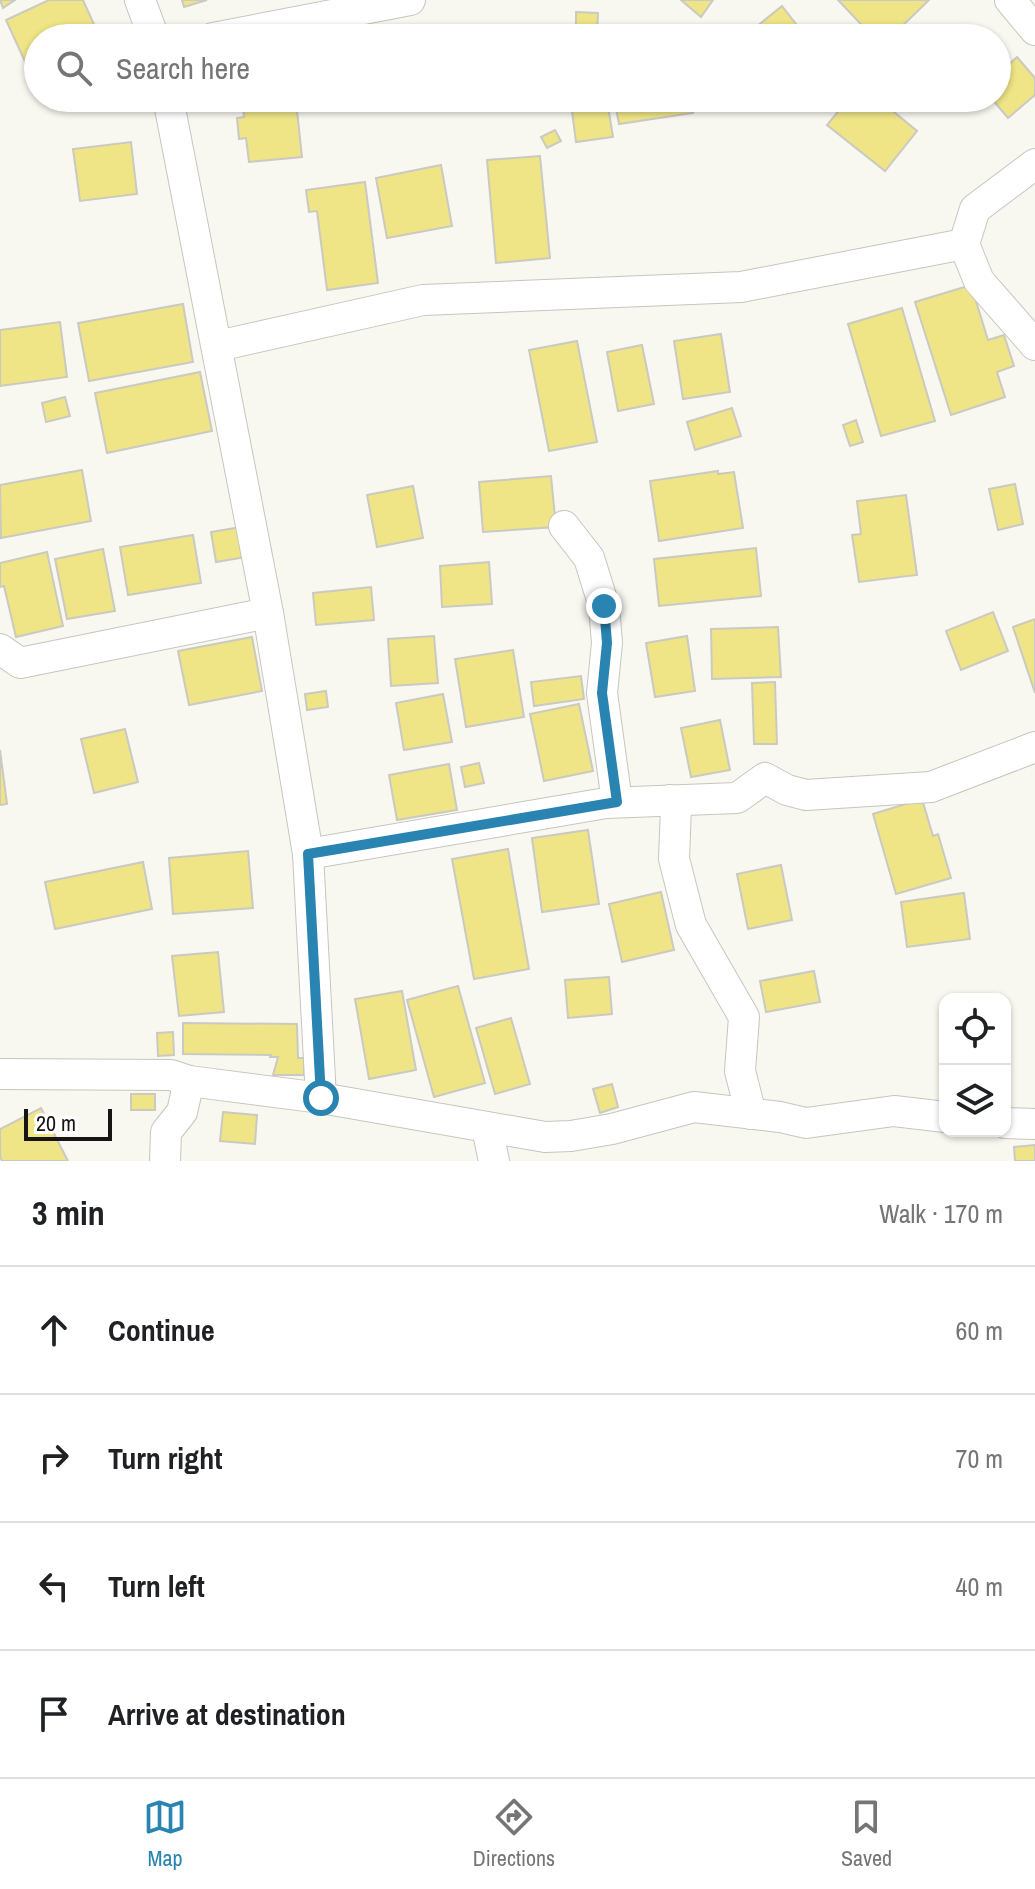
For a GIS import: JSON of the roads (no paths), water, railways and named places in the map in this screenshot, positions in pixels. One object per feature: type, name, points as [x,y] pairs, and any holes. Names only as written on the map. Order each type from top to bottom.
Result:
[{"type":"street","points":[[140,0],[149,24]]},
{"type":"street","points":[[265,24],[324,8],[410,0]]},
{"type":"street","points":[[1010,0],[1035,30]]},
{"type":"street","points":[[171,112],[268,613],[308,854],[321,1098]]},
{"type":"street","points":[[1035,164],[975,209],[964,244],[979,281],[1035,345]]},
{"type":"street","points":[[218,346],[423,300],[741,287],[964,244]]},
{"type":"street","points":[[564,526],[589,558],[604,606],[607,643],[602,693],[617,802]]},
{"type":"street","points":[[0,649],[20,663],[268,613]]},
{"type":"street","points":[[308,854],[617,802],[737,798],[765,778],[787,790],[806,795],[931,787],[1035,747]]},
{"type":"street","points":[[670,800],[676,807],[674,859],[691,925],[744,1017],[740,1071],[751,1114]]},
{"type":"street","points":[[0,1074],[171,1075],[189,1081],[321,1098],[545,1137],[612,1129],[694,1107],[806,1123],[894,1111],[939,1116]]},
{"type":"street","points":[[165,1161],[166,1132],[182,1112],[189,1081]]},
{"type":"street","points":[[1011,1123],[1035,1124]]},
{"type":"street","points":[[487,1128],[494,1161]]}]
